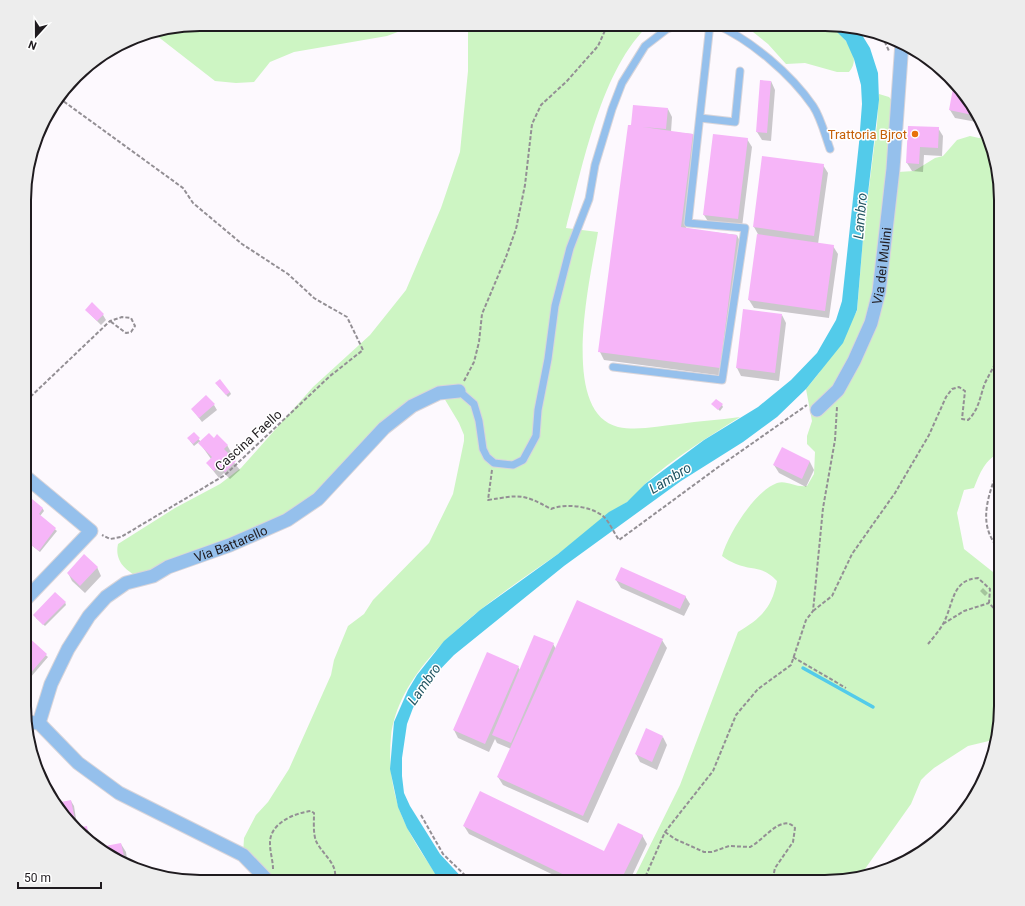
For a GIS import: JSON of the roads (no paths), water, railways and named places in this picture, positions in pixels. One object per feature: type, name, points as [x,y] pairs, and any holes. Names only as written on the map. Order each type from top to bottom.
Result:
[{"type":"street","name":"Via dei Mulini","points":[[814,406],[838,390],[854,361],[871,323],[879,292],[893,169],[902,49]]},
{"type":"street","name":"Via Battarello","points":[[39,723],[51,684],[68,649],[89,616],[106,597],[126,583],[153,576],[168,567],[230,545],[287,520],[318,499],[384,428],[412,406],[439,393],[460,390]]},
{"type":"street","points":[[31,482],[92,531],[31,594]]},
{"type":"street","points":[[31,722],[39,723],[78,763],[119,793],[243,855],[266,875]]},
{"type":"lane","points":[[460,390],[474,404],[479,421],[483,449],[487,458],[494,463],[513,465],[523,460],[536,436],[538,410],[548,359],[555,306],[570,248],[589,199],[595,165],[622,83],[645,46],[664,31]]},
{"type":"lane","points":[[613,367],[722,380],[745,228],[688,223],[709,31]]},
{"type":"lane","points":[[730,31],[736,34],[793,81],[813,107],[830,149]]},
{"type":"lane","points":[[700,118],[735,122],[740,71]]},
{"type":"water","name":"Lambro","points":[[836,31],[862,35],[870,48],[878,73],[879,100],[864,227],[857,310],[843,343],[806,389],[777,417],[743,442],[681,481],[564,566],[454,655],[430,680],[413,708],[407,724],[402,758],[402,776],[404,793],[410,806],[440,854],[460,875],[436,875],[407,828],[398,807],[390,769],[394,722],[408,690],[417,675],[444,641],[480,610],[558,554],[609,512],[627,502],[645,484],[704,440],[758,407],[791,380],[817,353],[836,320],[842,301],[862,104],[861,85],[854,59],[846,41]]},
{"type":"waterway","points":[[803,668],[873,707]]},
{"type":"place","name":"Trattoria Bjrot","points":[[915,134]]}]
